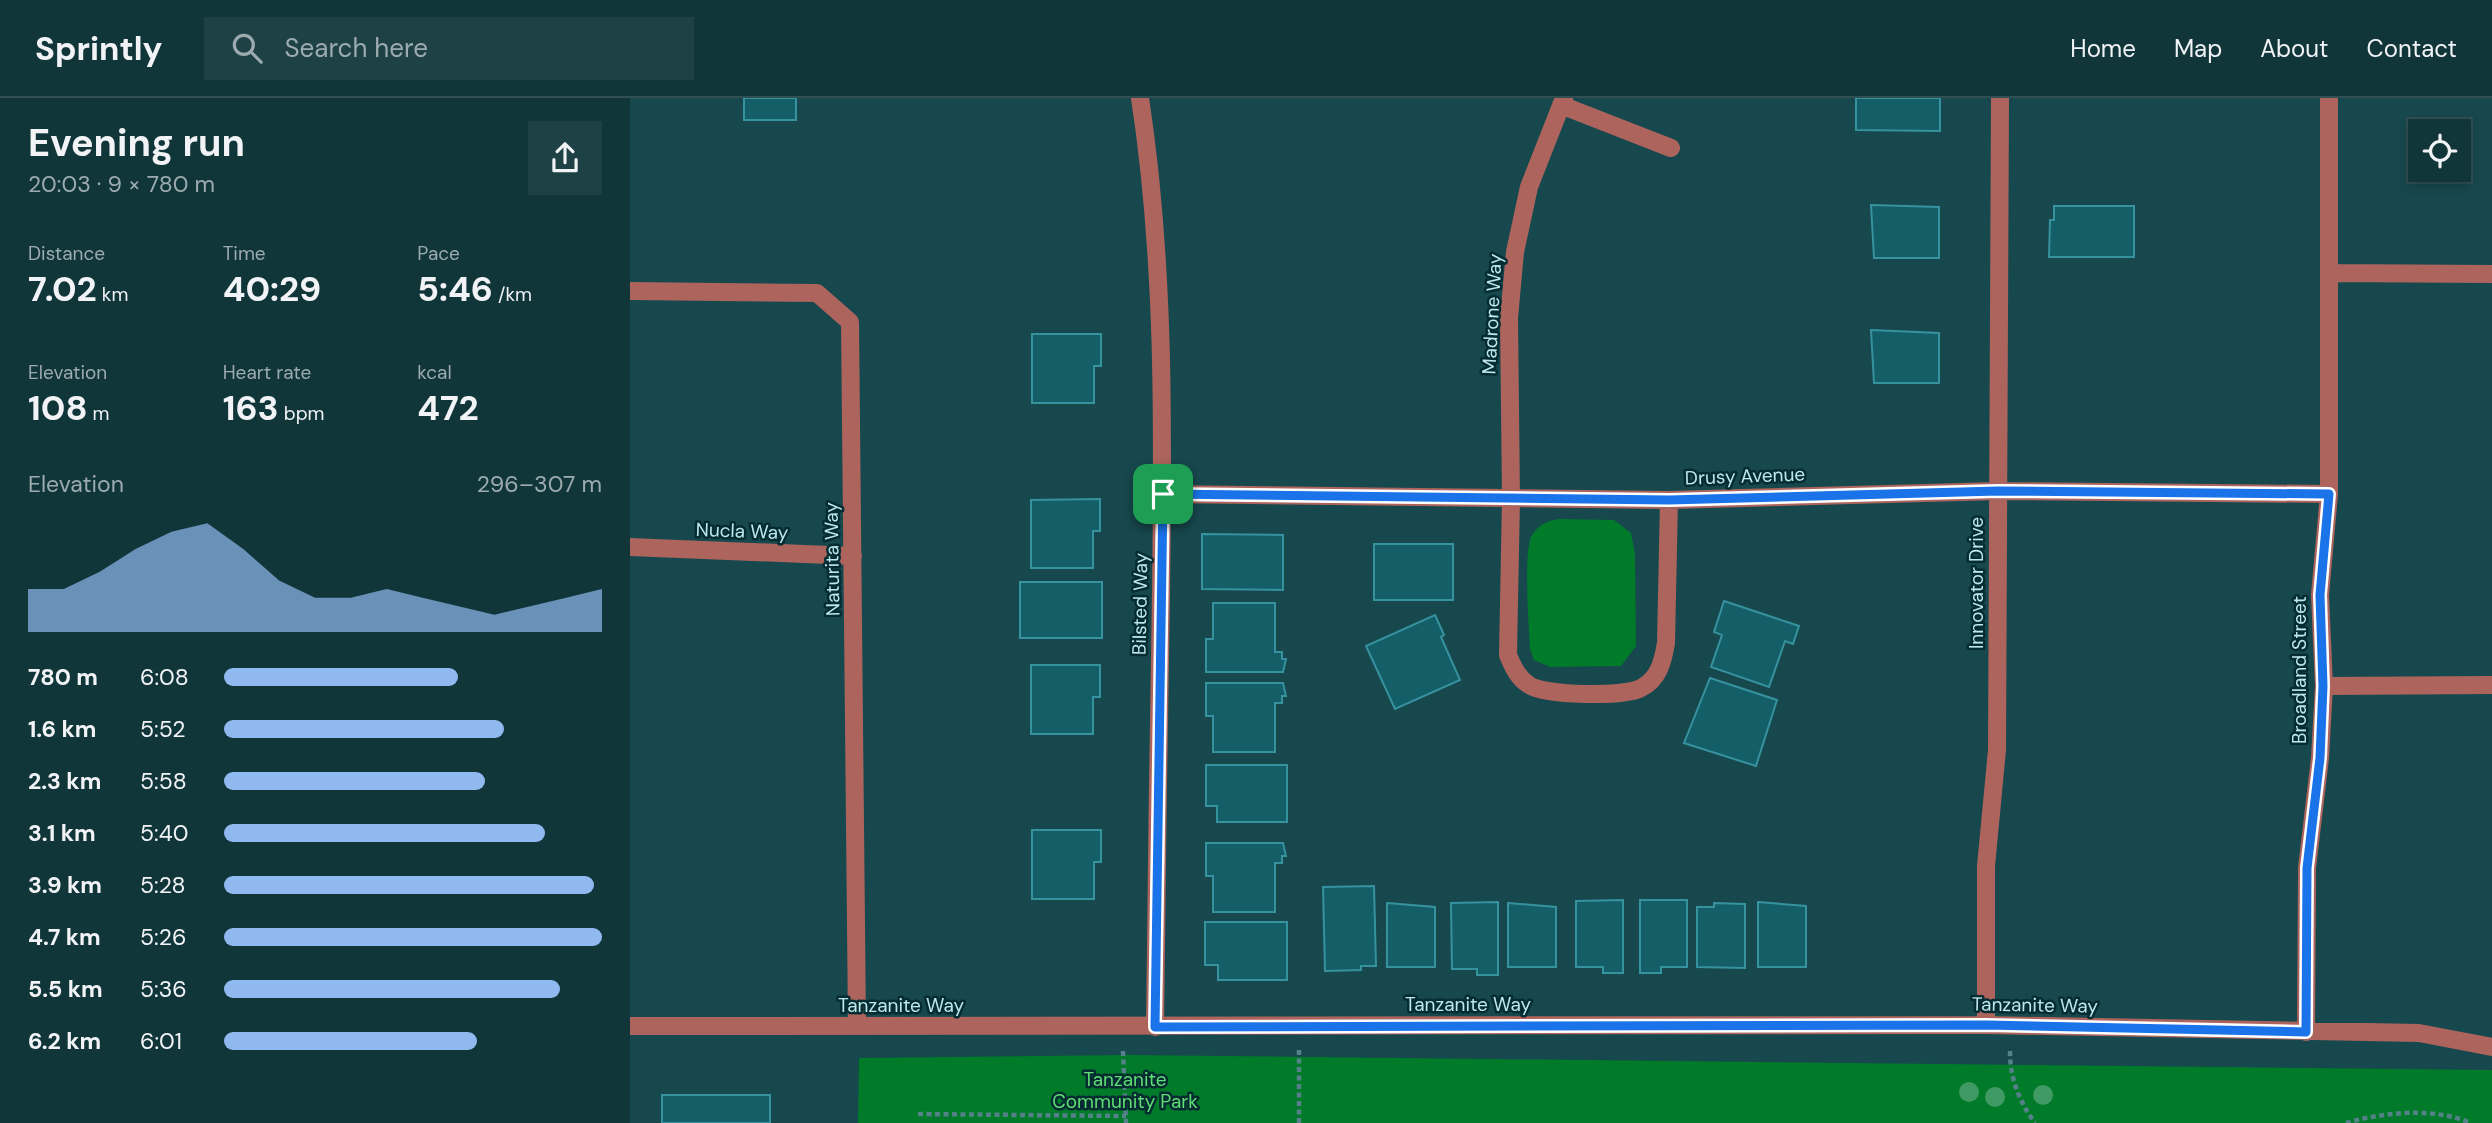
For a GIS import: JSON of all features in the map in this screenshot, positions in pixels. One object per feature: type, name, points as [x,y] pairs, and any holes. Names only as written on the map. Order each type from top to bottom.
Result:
[{"type":"street","name":"Bilsted Way","points":[[1140,98],[1152,176],[1159,282],[1163,494],[1155,1027]]},
{"type":"street","name":"Innovator Drive","points":[[1986,1025],[1986,866],[1997,750],[2000,98]]},
{"type":"street","name":"Broadland Street","points":[[2306,1032],[2307,868],[2320,758],[2323,686],[2320,595],[2329,494],[2329,98]]},
{"type":"street","points":[[1563,101],[1671,148]]},
{"type":"street","name":"Madrone Way","points":[[1563,101],[1529,187],[1515,252],[1508,318],[1511,499],[1508,655],[1515,673],[1530,686],[1549,692],[1630,692],[1653,680],[1663,663],[1666,643],[1669,500]]},
{"type":"street","points":[[2329,273],[2492,274]]},
{"type":"street","name":"Naturita Way","points":[[630,291],[817,293],[850,322],[857,1026]]},
{"type":"street","name":"Drusy Avenue","points":[[1163,494],[1669,500],[1998,491],[2329,494]]},
{"type":"street","name":"Nucla Way","points":[[630,547],[853,556]]},
{"type":"street","points":[[2323,686],[2492,685]]},
{"type":"street","name":"Tanzanite Way","points":[[630,1026],[1986,1025],[2419,1033],[2492,1047]]},
{"type":"path","points":[[1299,1123],[1300,1026]]},
{"type":"path","points":[[1123,1051],[1126,1123]]},
{"type":"path","points":[[2010,1051],[2010,1070],[2019,1098],[2035,1123]]},
{"type":"path","points":[[2346,1123],[2393,1114],[2430,1113],[2471,1123]]},
{"type":"path","points":[[918,1114],[1126,1116]]},
{"type":"green space","points":[[1559,519],[1614,520],[1631,533],[1635,553],[1636,646],[1621,666],[1550,667],[1534,660],[1530,649],[1528,607],[1529,543],[1540,526]]},
{"type":"green space","name":"Tanzanite Community Park","points":[[1128,1055],[2492,1070],[2492,1123],[858,1123],[859,1058]]},
{"type":"building","points":[[744,98],[796,98],[796,120],[744,120]]},
{"type":"building","points":[[1856,98],[1940,98],[1940,131],[1856,130]]},
{"type":"building","points":[[1871,205],[1939,207],[1939,258],[1874,258]]},
{"type":"building","points":[[2054,206],[2134,206],[2134,257],[2049,257],[2050,220],[2054,220]]},
{"type":"building","points":[[1871,330],[1939,333],[1939,383],[1874,383]]},
{"type":"building","points":[[1032,334],[1101,334],[1101,366],[1094,366],[1094,403],[1032,403]]},
{"type":"building","points":[[1100,499],[1100,531],[1093,531],[1093,568],[1031,568],[1031,500]]},
{"type":"building","points":[[1202,534],[1283,535],[1283,590],[1202,589]]},
{"type":"building","points":[[1374,544],[1453,544],[1453,600],[1374,600]]},
{"type":"building","points":[[1020,582],[1102,582],[1102,638],[1020,638]]},
{"type":"building","points":[[1724,601],[1799,626],[1793,644],[1785,641],[1769,687],[1711,667],[1722,635],[1714,632]]},
{"type":"building","points":[[1213,603],[1275,603],[1275,652],[1282,652],[1282,659],[1286,659],[1283,672],[1206,672],[1206,639],[1213,639]]},
{"type":"building","points":[[1435,615],[1444,635],[1441,637],[1460,680],[1395,709],[1366,646]]},
{"type":"building","points":[[1031,665],[1100,665],[1100,697],[1093,697],[1093,734],[1031,734]]},
{"type":"building","points":[[1710,678],[1777,700],[1756,766],[1684,743]]},
{"type":"building","points":[[1206,683],[1283,683],[1286,696],[1282,696],[1282,703],[1275,703],[1275,752],[1213,752],[1213,716],[1206,716]]},
{"type":"building","points":[[1206,765],[1287,765],[1287,822],[1217,822],[1217,806],[1206,806]]},
{"type":"building","points":[[1032,830],[1101,830],[1101,862],[1094,862],[1094,899],[1032,899]]},
{"type":"building","points":[[1206,843],[1283,843],[1286,856],[1282,856],[1282,863],[1275,863],[1275,912],[1213,912],[1213,876],[1206,876]]},
{"type":"building","points":[[1374,886],[1376,966],[1361,966],[1361,970],[1325,971],[1323,887]]},
{"type":"building","points":[[1623,900],[1623,973],[1603,973],[1603,967],[1576,967],[1576,901]]},
{"type":"building","points":[[1640,900],[1687,900],[1687,967],[1661,967],[1661,973],[1640,973]]},
{"type":"building","points":[[1498,902],[1498,975],[1477,975],[1477,969],[1452,969],[1451,903]]},
{"type":"building","points":[[1758,902],[1806,906],[1806,967],[1758,967]]},
{"type":"building","points":[[1387,903],[1435,907],[1435,967],[1387,967]]},
{"type":"building","points":[[1508,903],[1556,907],[1556,967],[1508,967]]},
{"type":"building","points":[[1714,903],[1745,904],[1745,968],[1697,967],[1697,907],[1714,907]]},
{"type":"building","points":[[1205,922],[1287,922],[1287,980],[1218,980],[1218,965],[1205,965]]},
{"type":"building","points":[[662,1095],[770,1095],[770,1123],[662,1123]]},
{"type":"route","points":[[1998,491],[2329,494],[2320,595],[2323,686],[2320,758],[2307,868],[2306,1032],[1986,1025],[1155,1027],[1163,494],[1669,500],[1838,493],[1998,491]]}]
